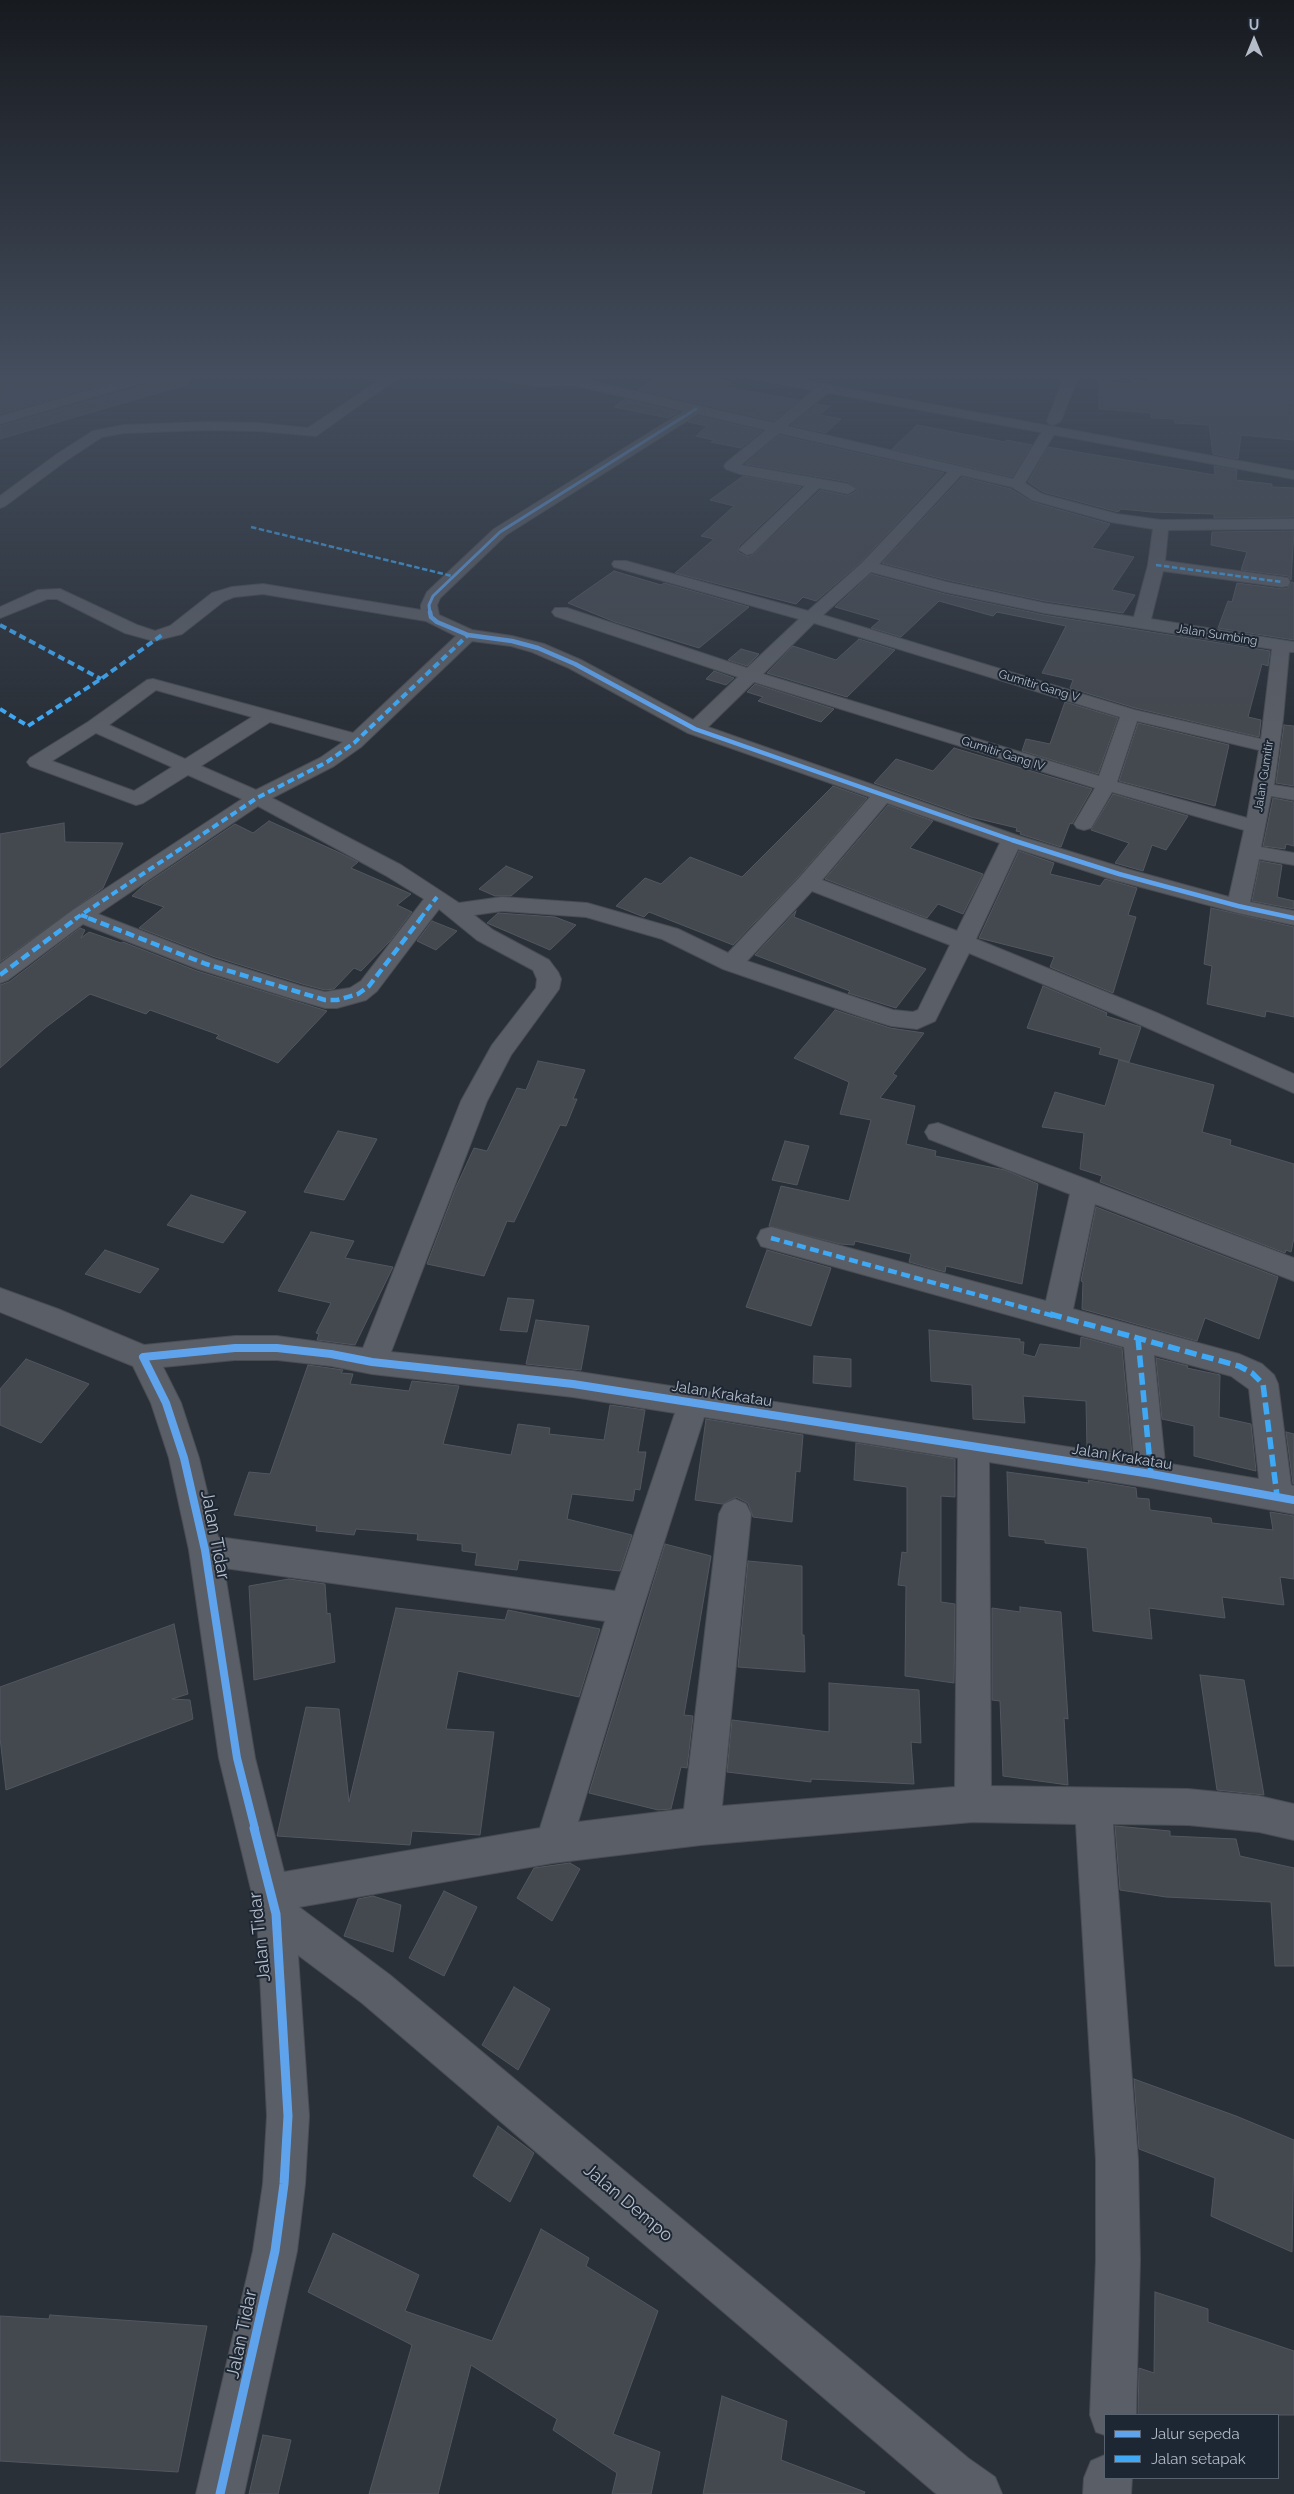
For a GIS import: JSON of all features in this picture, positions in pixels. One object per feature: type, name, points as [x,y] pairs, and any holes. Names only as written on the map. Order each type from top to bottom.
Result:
[{"type":"street","points":[[0,503],[13,493]]},
{"type":"street","points":[[431,617],[429,605],[438,591],[505,528],[561,493]]},
{"type":"street","points":[[747,550],[805,493]]},
{"type":"street","points":[[695,729],[811,617],[868,566],[935,493]]},
{"type":"street","points":[[1031,493],[1037,497],[1082,511],[1116,519],[1162,525],[1294,524]]},
{"type":"street","points":[[1140,624],[1156,566],[1162,525]]},
{"type":"street","name":"Gumitir Gang V","points":[[620,564],[811,617],[1130,714],[1269,747]]},
{"type":"street","name":"Jalan Sumbing","points":[[868,566],[987,596],[1140,624],[1288,646]]},
{"type":"street","points":[[1156,566],[1282,582]]},
{"type":"street","points":[[0,613],[44,594],[60,594],[131,628],[154,636],[176,630],[218,596],[232,592],[263,589],[431,617],[437,622],[468,635],[512,641],[538,648],[575,664],[695,729],[1012,840],[1119,874],[1238,906],[1294,918]]},
{"type":"street","name":"Gumitir Gang IV","points":[[561,612],[752,676],[1106,785],[1256,827]]},
{"type":"street","points":[[0,975],[81,915],[257,798],[327,762],[357,740],[468,635]]},
{"type":"street","name":"Jalan Gumitir","points":[[1238,906],[1256,827],[1288,646]]},
{"type":"street","points":[[266,716],[189,768],[136,800],[37,762],[94,726],[153,684],[357,740]]},
{"type":"street","points":[[1084,824],[1106,785],[1130,714]]},
{"type":"street","points":[[94,726],[257,798],[394,870],[497,942],[541,965],[547,972],[548,985],[501,1051],[474,1101],[372,1362]]},
{"type":"street","points":[[1263,789],[1294,794]]},
{"type":"street","points":[[731,964],[808,882],[884,794]]},
{"type":"street","points":[[81,915],[206,964],[324,1000],[337,1000],[358,994],[369,986],[445,904],[502,904],[587,910],[670,934],[731,964],[891,1018],[917,1021],[927,1015],[1012,840]]},
{"type":"street","points":[[1251,851],[1294,859]]},
{"type":"street","points":[[808,882],[963,942],[1149,1019],[1294,1084]]},
{"type":"street","points":[[938,1132],[1294,1270]]},
{"type":"street","points":[[1056,1316],[1085,1188]]},
{"type":"street","points":[[771,1238],[1239,1366],[1252,1373],[1263,1384],[1286,1498]]},
{"type":"street","points":[[0,1300],[84,1331],[143,1357]]},
{"type":"street","points":[[1138,1338],[1151,1474]]},
{"type":"street","name":"Jalan Krakatau","points":[[143,1357],[235,1348],[269,1348],[331,1354],[372,1362],[574,1384],[694,1402],[1151,1474],[1286,1498]]},
{"type":"street","name":"Jalan Tidar","points":[[143,1357],[166,1403],[184,1458],[205,1550],[237,1758],[274,1904],[288,2116],[284,2184],[275,2251],[220,2494]]},
{"type":"street","points":[[553,1844],[626,1608],[694,1402]]},
{"type":"street","points":[[973,1804],[974,1447]]},
{"type":"street","points":[[701,1826],[735,1514]]},
{"type":"street","points":[[205,1550],[626,1608]]},
{"type":"street","points":[[274,1904],[553,1844],[701,1826],[973,1804],[1093,1805],[1205,1809],[1259,1814],[1294,1822]]},
{"type":"street","points":[[1093,1805],[1116,2160],[1118,2260],[1113,2414]]},
{"type":"street","name":"Jalan Dempo","points":[[274,1904],[936,2462],[978,2494]]},
{"type":"street","points":[[1107,2494],[1108,2479]]},
{"type":"building","points":[[719,493],[794,493],[739,546],[738,552],[748,557],[754,554],[817,493],[836,493],[848,496],[852,493],[925,493],[861,562],[816,601],[803,597],[796,604],[675,573],[714,539],[701,536],[734,506],[710,500]]},
{"type":"building","points":[[947,493],[1018,493],[1032,502],[1110,524],[1092,548],[1134,557],[1112,590],[1135,595],[1123,613],[1044,601],[947,580],[882,563]]},
{"type":"building","points":[[1048,493],[1294,493],[1294,517],[1214,518],[1214,514],[1121,509],[1118,512]]},
{"type":"building","points":[[1294,531],[1291,580],[1288,576],[1241,570],[1247,552],[1211,545],[1212,532]]},
{"type":"building","points":[[614,571],[749,607],[699,648],[615,622],[568,603]]},
{"type":"building","points":[[871,574],[945,594],[1044,615],[1270,651],[1268,666],[1262,664],[1248,717],[1261,720],[1259,737],[1135,708],[1070,688],[1073,680],[1042,673],[1066,626],[997,612],[993,616],[939,601],[901,637],[871,628],[880,620],[835,607]]},
{"type":"building","points":[[1292,582],[1294,583],[1294,640],[1218,628],[1228,601],[1232,602],[1237,583],[1282,589],[1288,588]]},
{"type":"building","points":[[859,639],[895,650],[847,697],[767,673],[793,646],[836,660]]},
{"type":"building","points":[[741,649],[759,654],[747,666],[728,660]]},
{"type":"building","points":[[714,671],[734,678],[726,685],[706,679]]},
{"type":"building","points":[[755,684],[834,709],[821,722],[758,701],[763,697],[747,692]]},
{"type":"building","points":[[1065,702],[1118,718],[1098,774],[1022,751],[1026,739],[1050,744]]},
{"type":"building","points":[[1138,723],[1229,745],[1215,806],[1119,781]]},
{"type":"building","points":[[1284,725],[1294,726],[1294,786],[1276,783]]},
{"type":"building","points":[[954,748],[1092,789],[1072,824],[1070,823],[1061,847],[1020,834],[1021,832],[1016,831],[1017,828],[971,817],[874,783],[896,759],[933,771]]},
{"type":"building","points":[[833,786],[867,798],[799,876],[733,945],[649,912],[644,917],[616,906],[645,878],[661,884],[690,857],[742,877]]},
{"type":"building","points":[[1113,794],[1188,816],[1166,850],[1152,845],[1143,871],[1115,863],[1129,843],[1091,830]]},
{"type":"building","points":[[1273,798],[1294,802],[1294,846],[1286,844],[1285,849],[1263,846]]},
{"type":"building","points":[[888,805],[933,821],[910,848],[983,874],[963,914],[938,904],[927,918],[825,879]]},
{"type":"building","points":[[269,821],[358,862],[351,868],[411,894],[397,905],[412,912],[390,941],[361,971],[354,968],[334,989],[325,990],[302,984],[215,957],[139,928],[164,907],[132,896],[144,885],[235,824],[253,833]]},
{"type":"building","points":[[64,823],[65,842],[123,843],[103,888],[0,962],[0,834]]},
{"type":"building","points":[[1019,851],[1054,863],[1050,874],[1100,886],[1105,879],[1137,888],[1128,915],[1136,917],[1113,993],[1050,967],[1054,957],[979,938]]},
{"type":"building","points":[[1260,861],[1282,865],[1277,897],[1294,901],[1294,909],[1252,901]]},
{"type":"building","points":[[506,866],[533,877],[511,896],[495,896],[479,889]]},
{"type":"building","points":[[1211,908],[1294,927],[1294,1017],[1266,1011],[1265,1017],[1207,1004],[1212,966],[1204,964]]},
{"type":"building","points":[[796,911],[794,917],[926,969],[896,1008],[848,993],[850,991],[755,955]]},
{"type":"building","points":[[498,913],[555,917],[576,925],[550,950],[487,923]]},
{"type":"building","points":[[432,921],[457,931],[436,950],[417,941]]},
{"type":"building","points":[[80,928],[85,930],[81,938],[89,932],[121,943],[123,942],[197,971],[327,1011],[278,1063],[216,1038],[219,1035],[150,1010],[146,1014],[90,994],[45,1028],[0,1068],[0,985],[9,982]]},
{"type":"building","points":[[1043,986],[1107,1013],[1106,1016],[1141,1027],[1129,1062],[1099,1054],[1101,1048],[1027,1028]]},
{"type":"building","points":[[835,1010],[890,1028],[924,1033],[893,1074],[897,1076],[880,1098],[915,1106],[906,1144],[936,1151],[935,1156],[1005,1170],[1038,1184],[1022,1284],[946,1266],[945,1272],[909,1262],[911,1254],[855,1241],[854,1245],[840,1244],[769,1226],[781,1186],[849,1201],[871,1120],[840,1114],[849,1082],[794,1058]]},
{"type":"building","points":[[1119,1060],[1214,1085],[1202,1132],[1231,1140],[1230,1145],[1294,1164],[1294,1238],[1291,1252],[1286,1250],[1285,1253],[1100,1182],[1102,1176],[1080,1169],[1084,1133],[1042,1127],[1055,1092],[1105,1106]]},
{"type":"building","points":[[538,1061],[585,1070],[573,1099],[577,1099],[566,1126],[560,1125],[514,1222],[507,1221],[484,1276],[427,1264],[456,1187],[474,1148],[487,1151],[517,1088],[526,1090]]},
{"type":"building","points":[[338,1131],[377,1139],[344,1200],[304,1192]]},
{"type":"building","points":[[785,1141],[809,1146],[797,1185],[772,1180]]},
{"type":"building","points":[[191,1195],[246,1212],[223,1243],[167,1225]]},
{"type":"building","points":[[1096,1207],[1278,1277],[1259,1339],[1205,1318],[1197,1341],[1082,1309],[1083,1282],[1081,1281]]},
{"type":"building","points":[[311,1232],[354,1241],[345,1258],[393,1267],[355,1345],[317,1340],[319,1334],[316,1333],[331,1303],[278,1291]]},
{"type":"building","points":[[105,1250],[159,1269],[140,1293],[85,1274]]},
{"type":"building","points":[[767,1250],[831,1268],[811,1326],[746,1307]]},
{"type":"building","points":[[508,1298],[534,1300],[527,1332],[500,1330]]},
{"type":"building","points":[[536,1320],[589,1326],[581,1370],[526,1364]]},
{"type":"building","points":[[929,1330],[1020,1339],[1020,1342],[1024,1342],[1023,1354],[1035,1357],[1040,1344],[1080,1348],[1081,1337],[1122,1348],[1132,1455],[1087,1448],[1086,1401],[1023,1396],[1025,1423],[973,1419],[972,1385],[931,1381]]},
{"type":"building","points":[[814,1356],[851,1359],[851,1387],[813,1383]]},
{"type":"building","points":[[1156,1358],[1188,1366],[1187,1368],[1220,1375],[1219,1417],[1251,1424],[1256,1471],[1194,1456],[1194,1426],[1162,1419]]},
{"type":"building","points":[[26,1359],[89,1384],[41,1443],[0,1425],[0,1389]]},
{"type":"building","points":[[308,1365],[343,1370],[341,1373],[353,1374],[350,1384],[409,1391],[412,1381],[459,1386],[443,1444],[511,1455],[518,1424],[550,1428],[549,1434],[604,1440],[610,1405],[645,1410],[638,1452],[646,1452],[640,1490],[635,1489],[633,1501],[572,1494],[567,1519],[632,1535],[620,1571],[519,1560],[517,1570],[475,1565],[477,1553],[462,1551],[462,1544],[417,1540],[418,1534],[356,1529],[354,1535],[316,1531],[317,1526],[234,1515],[249,1472],[270,1474]]},
{"type":"building","points":[[706,1419],[803,1435],[800,1472],[796,1471],[792,1522],[753,1517],[748,1503],[736,1497],[722,1504],[695,1500]]},
{"type":"building","points":[[1286,1432],[1294,1434],[1294,1484],[1293,1484]]},
{"type":"building","points":[[856,1443],[955,1459],[955,1497],[941,1496],[941,1602],[955,1604],[954,1683],[905,1676],[906,1586],[898,1585],[902,1552],[907,1553],[907,1487],[854,1480]]},
{"type":"building","points":[[1007,1472],[1089,1483],[1088,1480],[1136,1488],[1137,1498],[1149,1499],[1150,1510],[1211,1518],[1212,1523],[1273,1530],[1270,1512],[1294,1516],[1294,1579],[1280,1577],[1284,1605],[1222,1597],[1225,1618],[1149,1608],[1152,1639],[1093,1631],[1087,1548],[1045,1543],[1045,1540],[1009,1536]]},
{"type":"building","points":[[665,1544],[711,1556],[684,1715],[693,1716],[687,1768],[681,1767],[671,1809],[658,1810],[589,1793]]},
{"type":"building","points":[[748,1561],[802,1566],[802,1635],[804,1635],[805,1672],[738,1667]]},
{"type":"building","points":[[289,1579],[325,1584],[327,1614],[330,1613],[335,1662],[254,1680],[249,1586]]},
{"type":"building","points":[[1020,1607],[1061,1612],[1068,1719],[1064,1718],[1068,1785],[1003,1776],[1000,1701],[992,1700],[992,1608],[1020,1612]]},
{"type":"building","points":[[396,1608],[505,1620],[508,1610],[600,1629],[579,1697],[458,1671],[446,1729],[494,1732],[480,1835],[412,1831],[410,1845],[277,1836],[306,1707],[339,1709],[349,1802]]},
{"type":"building","points":[[174,1624],[188,1694],[172,1699],[190,1700],[193,1719],[6,1790],[0,1738],[0,1687]]},
{"type":"building","points":[[1200,1675],[1244,1680],[1264,1795],[1217,1790]]},
{"type":"building","points":[[829,1683],[919,1690],[921,1743],[911,1742],[914,1784],[811,1779],[811,1782],[727,1772],[732,1720],[829,1732]]},
{"type":"building","points":[[1115,1826],[1170,1831],[1170,1836],[1236,1839],[1240,1856],[1294,1868],[1294,1966],[1275,1966],[1271,1902],[1166,1897],[1120,1890]]},
{"type":"building","points":[[570,1863],[580,1869],[552,1921],[517,1898],[534,1868]]},
{"type":"building","points":[[444,1891],[477,1907],[444,1976],[409,1958]]},
{"type":"building","points":[[373,1896],[401,1905],[393,1952],[344,1936],[358,1899]]},
{"type":"building","points":[[514,1987],[550,2009],[518,2070],[482,2045]]},
{"type":"building","points":[[1134,2079],[1236,2116],[1294,2140],[1292,2252],[1211,2216],[1215,2178],[1139,2149]]},
{"type":"building","points":[[498,2126],[534,2153],[510,2202],[473,2176]]},
{"type":"building","points":[[541,2229],[589,2258],[586,2266],[658,2311],[613,2434],[660,2452],[651,2494],[612,2494],[617,2473],[553,2430],[557,2419],[471,2365],[438,2494],[369,2494],[412,2345],[308,2292],[333,2233],[419,2275],[405,2311],[492,2341]]},
{"type":"building","points":[[1155,2292],[1208,2309],[1208,2322],[1294,2351],[1294,2415],[1138,2414],[1139,2368],[1154,2373]]},
{"type":"building","points":[[50,2315],[207,2326],[178,2472],[0,2461],[0,2316],[49,2319]]},
{"type":"building","points":[[722,2396],[787,2421],[781,2460],[865,2492],[864,2494],[703,2494]]},
{"type":"building","points":[[263,2435],[291,2440],[278,2494],[249,2494]]},
{"type":"marked path","points":[[251,527],[452,576]]},
{"type":"marked path","points":[[1156,565],[1282,582]]},
{"type":"marked path","points":[[0,625],[101,679]]},
{"type":"marked path","points":[[0,709],[28,726],[101,679],[162,635]]},
{"type":"marked path","points":[[0,975],[81,915],[257,798],[327,762],[354,743],[468,635]]},
{"type":"marked path","points":[[81,915],[206,964],[295,992],[325,1000],[337,1000],[358,994],[369,986],[437,897]]},
{"type":"marked path","points":[[771,1238],[1239,1366],[1252,1373],[1263,1384],[1277,1496]]},
{"type":"marked path","points":[[1138,1338],[1151,1474]]},
{"type":"cycle path","points":[[562,493],[500,532],[433,596],[429,605],[431,617],[437,622],[468,635],[512,641],[538,648],[575,664],[695,729],[1012,840],[1119,874],[1238,906],[1294,918]]},
{"type":"cycle path","points":[[220,2494],[275,2251],[284,2184],[288,2116],[276,1914],[237,1758],[205,1550],[184,1458],[166,1403],[143,1357],[235,1348],[277,1348],[331,1354],[372,1362],[573,1384],[1151,1474],[1294,1500]]}]
